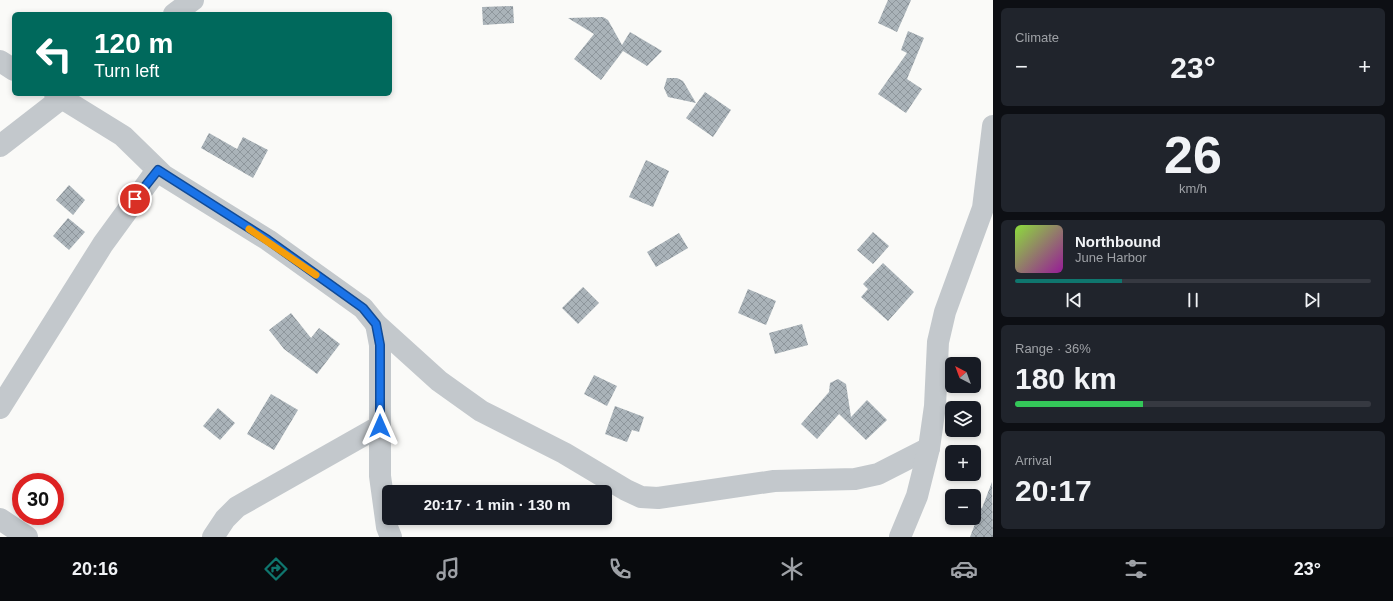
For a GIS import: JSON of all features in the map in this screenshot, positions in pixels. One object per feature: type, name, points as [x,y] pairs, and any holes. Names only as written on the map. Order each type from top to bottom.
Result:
[{"type":"street","points":[[177,12],[193,0]]},
{"type":"street","points":[[0,61],[12,69]]},
{"type":"street","points":[[0,146],[60,96]]},
{"type":"street","points":[[63,96],[123,136],[158,170],[268,240],[363,308],[376,324],[439,381],[481,411],[564,453],[626,490],[641,497],[658,498],[774,482],[855,479],[878,474],[929,448]]},
{"type":"street","points":[[900,537],[917,496],[929,448],[936,406],[938,342],[946,312],[983,208],[993,126]]},
{"type":"street","points":[[0,408],[103,244],[158,170]]},
{"type":"street","points":[[376,324],[380,345],[380,476],[387,527],[391,537]]},
{"type":"street","points":[[213,537],[225,519],[237,506],[380,426]]},
{"type":"street","points":[[0,519],[27,537]]},
{"type":"building","points":[[888,0],[911,0],[897,32],[878,23]]},
{"type":"building","points":[[513,6],[514,23],[483,25],[482,7]]},
{"type":"building","points":[[603,17],[608,20],[622,45],[630,32],[662,51],[647,66],[623,51],[601,80],[574,59],[594,34],[568,18]]},
{"type":"building","points":[[908,31],[924,38],[907,79],[922,89],[906,113],[878,94],[907,53],[901,50]]},
{"type":"building","points":[[667,78],[677,78],[683,81],[696,103],[668,97],[664,88]]},
{"type":"building","points":[[705,92],[731,110],[713,137],[686,118]]},
{"type":"building","points":[[209,133],[237,149],[243,137],[268,150],[253,178],[201,148]]},
{"type":"building","points":[[646,160],[669,171],[653,207],[629,197]]},
{"type":"building","points":[[69,185],[85,200],[73,215],[56,200]]},
{"type":"building","points":[[68,218],[85,232],[69,250],[53,236]]},
{"type":"building","points":[[873,232],[889,246],[873,264],[857,250]]},
{"type":"building","points":[[679,233],[688,248],[656,267],[647,252]]},
{"type":"building","points":[[883,263],[914,292],[888,321],[861,297],[868,289],[863,284]]},
{"type":"building","points":[[583,287],[599,303],[578,324],[562,308]]},
{"type":"building","points":[[748,289],[776,301],[766,325],[738,313]]},
{"type":"building","points":[[291,313],[311,338],[319,328],[340,344],[317,374],[284,349],[269,330]]},
{"type":"building","points":[[802,324],[808,345],[775,354],[769,333]]},
{"type":"building","points":[[594,375],[617,386],[607,406],[584,394]]},
{"type":"building","points":[[838,379],[846,384],[851,417],[867,400],[887,420],[866,440],[839,414],[817,439],[801,424],[829,392],[830,383]]},
{"type":"building","points":[[271,394],[298,410],[274,450],[247,434]]},
{"type":"building","points":[[615,406],[644,417],[639,432],[632,430],[627,442],[605,434]]},
{"type":"building","points":[[218,408],[235,423],[220,440],[203,426]]},
{"type":"building","points":[[992,482],[993,537],[970,537],[975,525],[981,525],[982,508]]},
{"type":"slow traffic","points":[[249,229],[268,240],[316,275]]},
{"type":"route","points":[[135,199],[158,170],[163,175],[268,240],[363,308],[376,324],[380,345],[380,426]]}]
